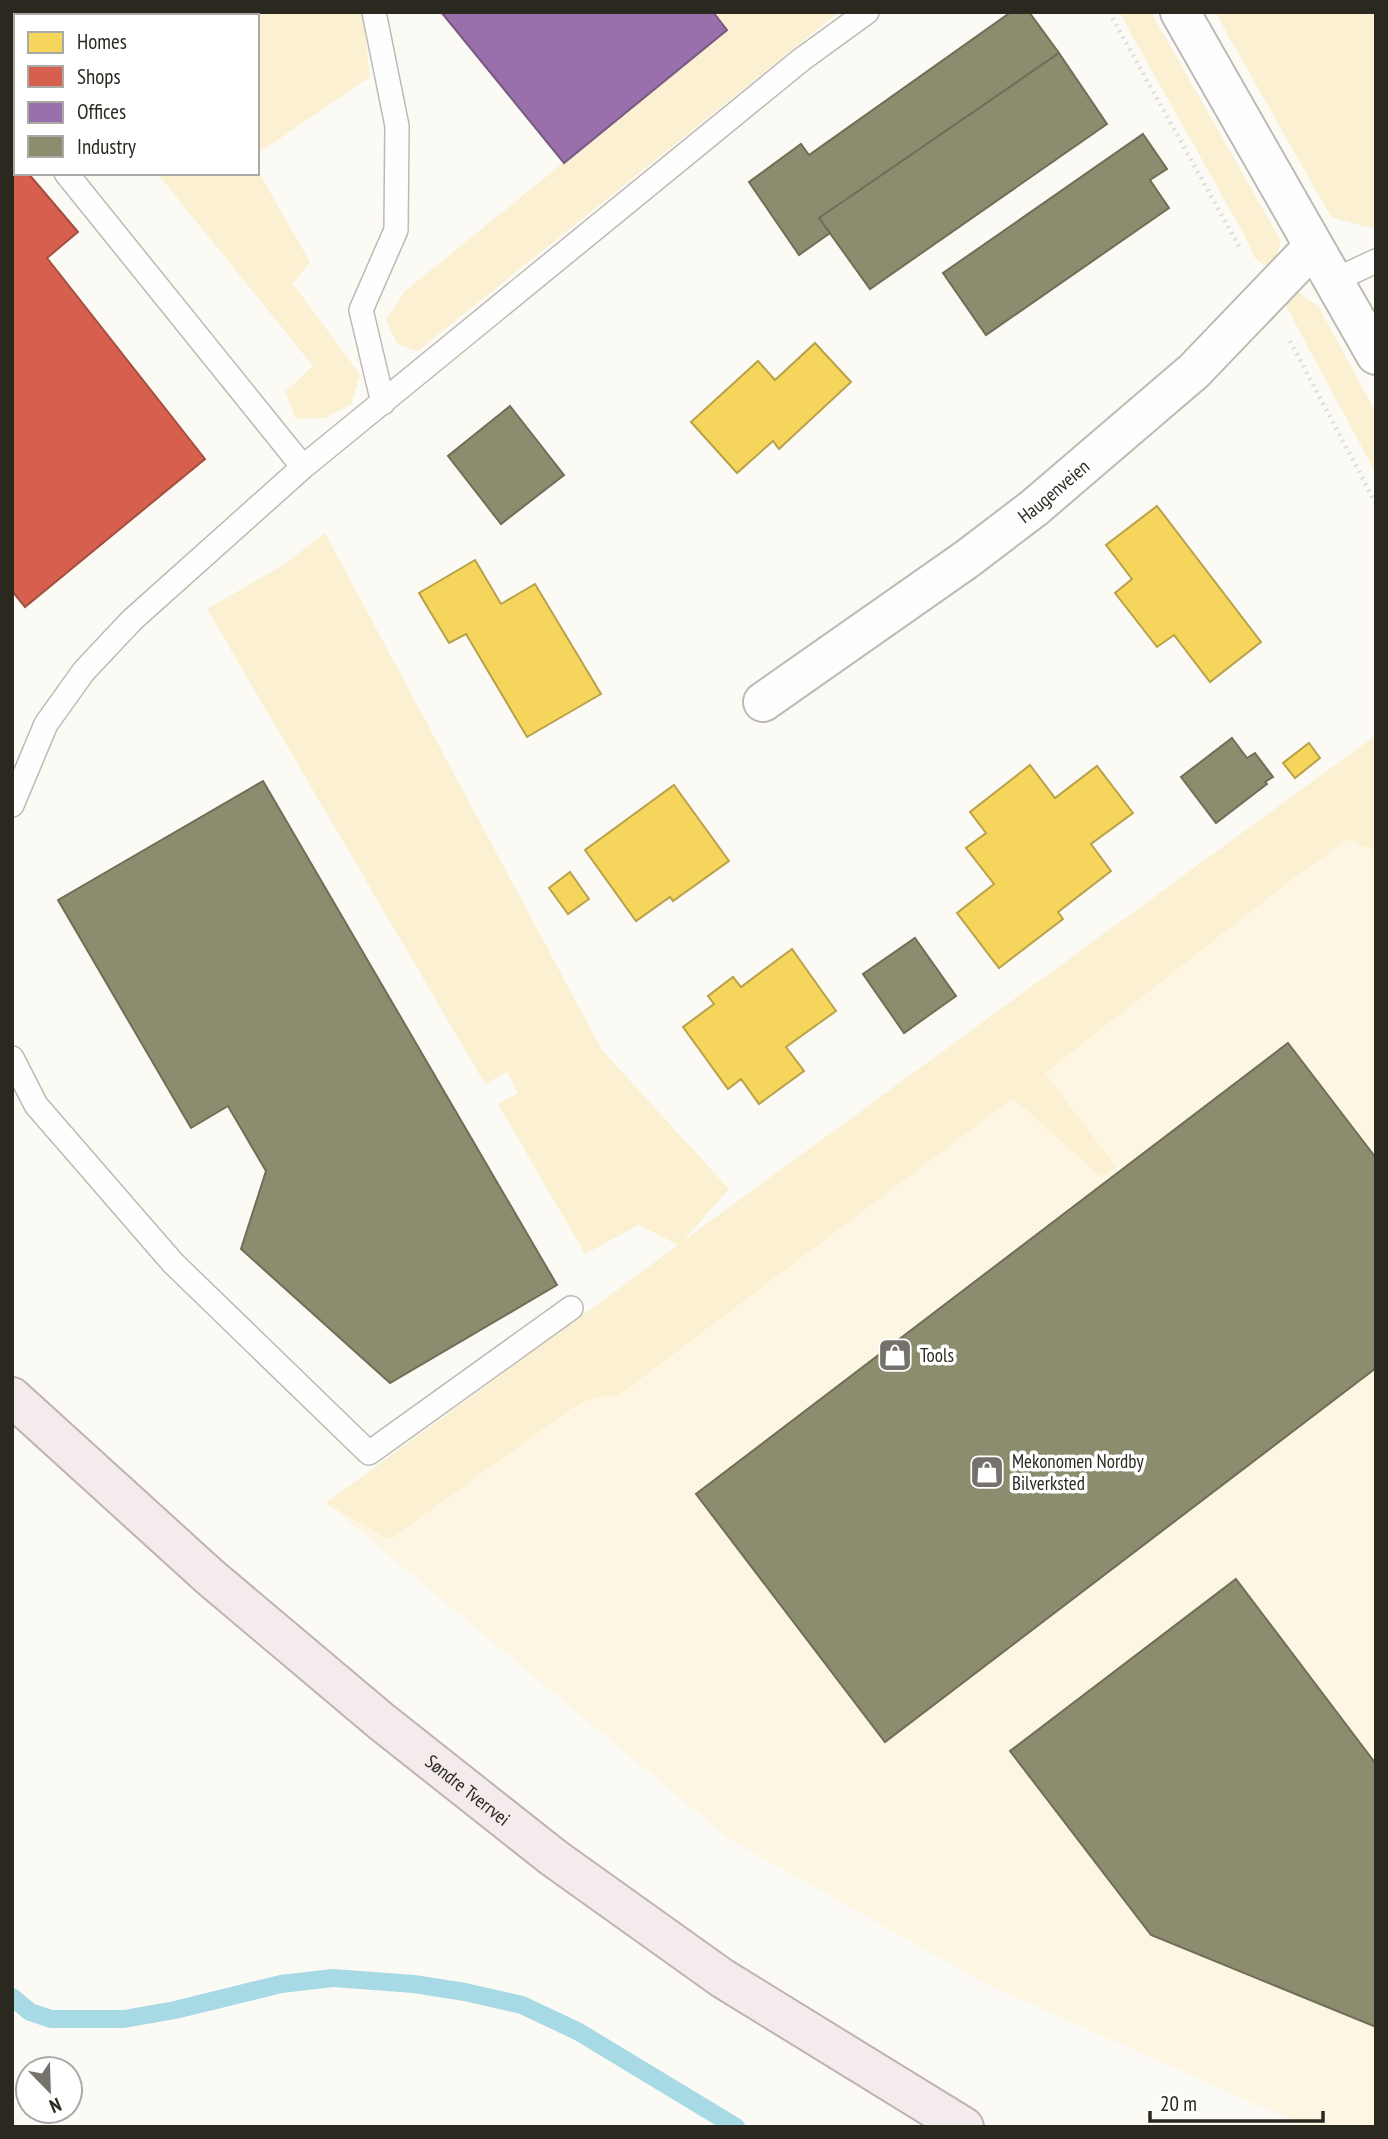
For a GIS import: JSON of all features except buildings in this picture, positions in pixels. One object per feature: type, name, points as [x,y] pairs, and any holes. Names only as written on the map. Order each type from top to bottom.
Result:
[{"type":"main road","name":"Søndre Tverrvei","points":[[12,1397],[210,1577],[382,1722],[554,1857],[722,1978],[964,2127]]},
{"type":"street","points":[[1180,12],[1376,355]]},
{"type":"street","name":"Haugenveien","points":[[763,702],[967,559],[1034,508],[1194,371],[1313,247]]},
{"type":"lane","points":[[374,12],[397,126],[396,230],[361,310],[383,403]]},
{"type":"lane","points":[[12,806],[17,771],[46,724],[84,671],[132,620],[303,467],[801,61],[867,12]]},
{"type":"lane","points":[[68,175],[303,467]]},
{"type":"lane","points":[[1333,281],[1376,261]]},
{"type":"lane","points":[[12,1058],[36,1105],[173,1263],[369,1453],[571,1308]]},
{"type":"shaded area","points":[[27,12],[363,12],[370,77],[259,153],[259,14]]},
{"type":"shaded area","points":[[713,12],[839,12],[418,351],[397,344],[386,320],[405,291],[727,30]]},
{"type":"shaded area","points":[[1119,12],[1151,12],[1281,241],[1277,254],[1267,267],[1254,257]]},
{"type":"shaded area","points":[[1215,12],[1376,12],[1376,229],[1331,217]]},
{"type":"shaded area","points":[[259,173],[310,262],[293,284],[360,374],[351,404],[325,418],[296,419],[285,392],[313,366],[159,175],[259,175]]},
{"type":"shaded area","points":[[1298,292],[1319,307],[1376,413],[1376,474],[1285,304]]},
{"type":"shaded area","points":[[325,533],[602,1050],[729,1189],[683,1241],[1376,735],[1376,851],[1348,839],[1283,886],[1045,1073],[1116,1167],[1101,1177],[1013,1098],[619,1395],[593,1398],[575,1406],[389,1540],[326,1503],[678,1245],[639,1225],[585,1254],[498,1104],[518,1093],[507,1072],[485,1084],[207,609],[285,564]]},
{"type":"shaded area","points":[[1376,735],[1376,2127],[1307,2127],[990,1986],[729,1839],[326,1503]]},
{"type":"waterway","points":[[12,1997],[30,2012],[51,2019],[124,2019],[175,2010],[281,1984],[333,1978],[414,1984],[465,1992],[522,2005],[579,2032],[736,2127]]},
{"type":"place","name":"Tools","points":[[895,1355]]},
{"type":"place","name":"Mekonomen Nordby Bilverksted","points":[[987,1472]]}]
